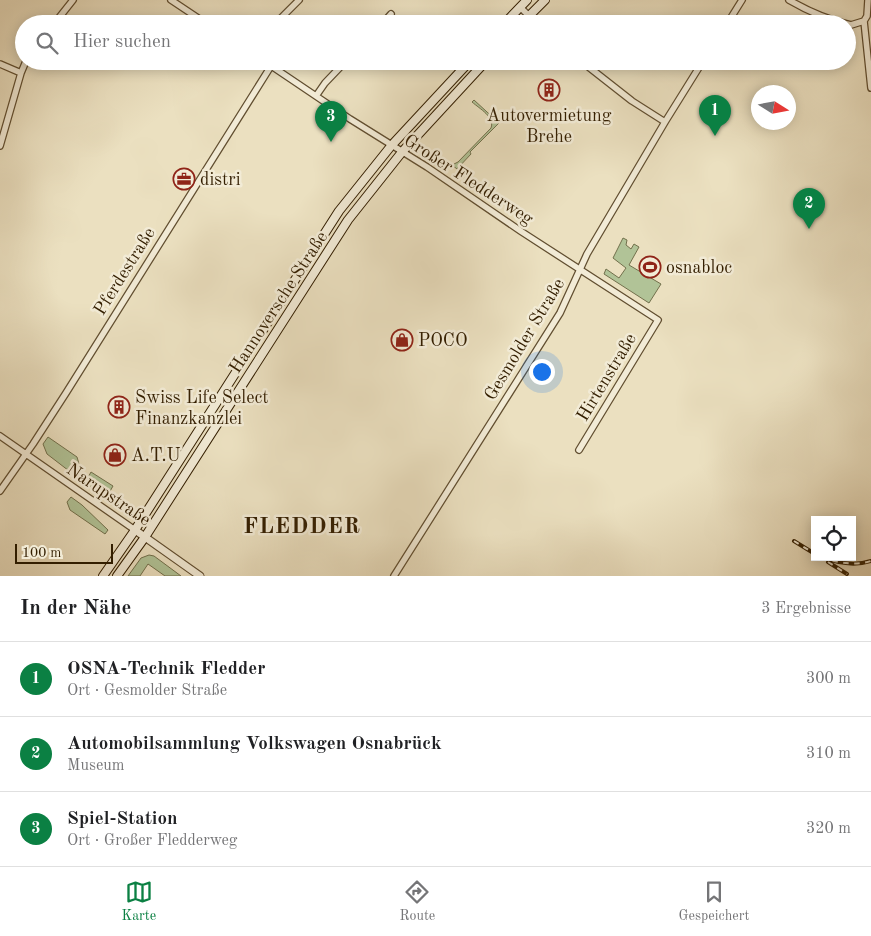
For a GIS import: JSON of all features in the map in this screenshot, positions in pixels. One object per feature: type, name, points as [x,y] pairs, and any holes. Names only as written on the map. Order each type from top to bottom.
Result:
[{"type":"main road","points":[[512,15],[527,0]]},
{"type":"main road","points":[[529,15],[545,0]]},
{"type":"main road","name":"Hannoversche Straße","points":[[103,576],[135,530],[339,211],[391,146],[462,70]]},
{"type":"main road","name":"Hannoversche Straße","points":[[117,576],[146,537],[348,220],[402,152],[478,70]]},
{"type":"street","points":[[61,15],[73,0]]},
{"type":"street","points":[[170,0],[193,15]]},
{"type":"street","points":[[284,15],[299,0]]},
{"type":"street","points":[[733,15],[742,0]]},
{"type":"street","points":[[789,0],[818,15]]},
{"type":"street","points":[[868,0],[867,16],[864,21],[871,88]]},
{"type":"street","points":[[520,7],[527,15]]},
{"type":"street","points":[[856,23],[864,21]]},
{"type":"street","points":[[0,64],[21,73]]},
{"type":"street","points":[[0,146],[22,70]]},
{"type":"street","name":"Pferdestraße","points":[[0,490],[66,393],[268,70]]},
{"type":"street","name":"Großer Fledderweg","points":[[277,70],[658,320]]},
{"type":"street","points":[[316,96],[337,70]]},
{"type":"street","points":[[592,70],[632,101],[665,122]]},
{"type":"street","name":"Gesmolder Straße","points":[[394,576],[560,313],[587,254],[697,70]]},
{"type":"street","name":"Hirtenstraße","points":[[579,450],[658,320]]},
{"type":"street","name":"Narupstraße","points":[[0,436],[200,576]]},
{"type":"green space","points":[[474,100],[499,123],[470,152],[471,154],[457,169],[452,165],[458,162],[491,128],[492,124],[483,110],[472,102]]},
{"type":"green space","points":[[623,238],[627,240],[626,245],[631,249],[634,244],[639,247],[629,265],[661,284],[649,303],[604,274],[606,269],[619,278],[626,268],[613,258]]},
{"type":"green space","points":[[48,437],[77,457],[79,464],[73,474],[47,454],[43,444]]},
{"type":"green space","points":[[91,472],[113,486],[109,493],[134,510],[127,510],[85,483]]},
{"type":"green space","points":[[71,497],[108,530],[105,534],[70,510],[67,502]]},
{"type":"green space","points":[[149,555],[154,556],[181,576],[165,576],[148,564],[140,576],[128,576],[141,558]]},
{"type":"railway","points":[[794,541],[811,552]]},
{"type":"railway","points":[[834,561],[846,563],[871,561]]},
{"type":"railway","points":[[828,562],[847,574]]},
{"type":"place","name":"Autovermietung Brehe","points":[[549,90]]},
{"type":"place","name":"OSNA-Technik Fledder","points":[[715,136]]},
{"type":"place","name":"Spiel-Station","points":[[331,142]]},
{"type":"place","name":"distri","points":[[184,179]]},
{"type":"place","name":"Automobilsammlung Volkswagen Osnabrück","points":[[809,229]]},
{"type":"place","name":"osnabloc","points":[[650,267]]},
{"type":"place","name":"POCO","points":[[402,340]]},
{"type":"place","name":"Swiss Life Select Finanzkanzlei","points":[[119,407]]},
{"type":"place","name":"A.T.U","points":[[115,455]]},
{"type":"district","name":"FLEDDER","points":[[302,525]]}]
